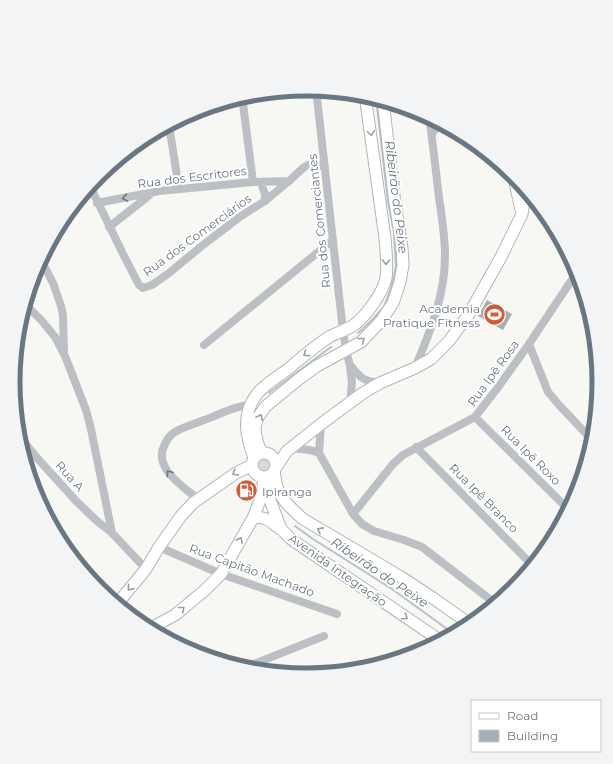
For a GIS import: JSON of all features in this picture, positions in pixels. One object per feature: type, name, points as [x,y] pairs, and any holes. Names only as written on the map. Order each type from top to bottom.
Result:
[{"type":"street","name":"Rua dos Comerciantes","points":[[317,96],[343,331],[352,383],[350,403]]},
{"type":"street","points":[[156,625],[175,615],[205,590],[221,574],[253,518],[275,461],[260,458],[248,438],[246,424],[250,405],[268,384],[327,339],[353,326],[365,316],[381,290],[386,278],[385,238],[366,102]]},
{"type":"street","name":"Rua dos Comerciários","points":[[243,103],[257,182],[265,195],[265,201]]},
{"type":"street","points":[[384,106],[394,196],[402,248],[403,265],[400,282],[392,303],[381,320],[361,342],[317,366],[299,379],[266,406],[258,417],[255,427],[260,458],[253,469],[259,476],[269,474],[289,449],[350,403],[380,383],[415,368],[431,359],[449,342],[469,314],[501,257],[522,214],[525,196]]},
{"type":"street","points":[[415,368],[436,313],[442,284],[445,257],[443,226],[430,124]]},
{"type":"street","points":[[432,134],[437,127]]},
{"type":"street","points":[[170,130],[179,189]]},
{"type":"street","name":"Rua dos Comerciários","points":[[109,227],[139,285],[143,288],[152,285],[169,273],[241,216],[265,201],[303,168],[314,164],[324,166]]},
{"type":"street","name":"Rua dos Escritores","points":[[97,202],[179,189],[257,182],[289,181]]},
{"type":"street","points":[[517,188],[522,214]]},
{"type":"street","points":[[92,191],[109,227],[153,192]]},
{"type":"street","points":[[204,345],[334,240]]},
{"type":"street","points":[[44,267],[53,284],[63,315],[64,356]]},
{"type":"street","name":"Rua Ipê Rosa","points":[[353,514],[393,464],[403,455],[475,417],[529,344],[573,277]]},
{"type":"street","points":[[30,309],[55,337],[86,410],[112,533]]},
{"type":"street","points":[[529,344],[548,392],[588,435]]},
{"type":"street","points":[[350,366],[358,376],[367,381],[380,383]]},
{"type":"street","points":[[198,499],[167,472],[163,461],[162,450],[168,439],[174,432],[185,427],[240,406],[250,405]]},
{"type":"street","name":"Rua Ipê Roxo","points":[[475,417],[565,506]]},
{"type":"street","points":[[321,424],[319,453],[353,514],[362,524],[374,531],[422,547],[491,600]]},
{"type":"street","name":"Rua A","points":[[28,447],[77,502],[112,533],[146,569]]},
{"type":"street","name":"Rua Ipê Branco","points":[[416,447],[529,562]]},
{"type":"street","points":[[121,599],[146,569],[159,547],[181,516],[198,499],[236,472],[260,458],[289,449],[310,450],[319,453]]},
{"type":"street","name":"Avenida Integração","points":[[269,474],[267,492],[282,529],[291,539],[435,638]]},
{"type":"street","name":"Avenida Integração","points":[[269,474],[283,499],[302,519],[401,576],[464,621]]},
{"type":"street","points":[[253,518],[266,518],[282,529]]},
{"type":"street","name":"Rua Capitão Machado","points":[[159,547],[221,574],[337,614]]},
{"type":"street","points":[[255,664],[324,636]]},
{"type":"shaded area","points":[[263,457],[269,460],[272,466],[269,472],[263,475],[257,472],[254,466],[257,460]]},
{"type":"building","name":"Academia Pratique Fitness","points":[[487,300],[512,314],[503,330],[478,316]]},
{"type":"waterway","name":"Ribeirão do Peixe","points":[[377,104],[388,201],[393,227]]},
{"type":"waterway","name":"Ribeirão do Peixe","points":[[358,333],[384,307],[391,288],[396,267],[394,233]]},
{"type":"waterway","name":"Ribeirão do Peixe","points":[[269,393],[331,347]]},
{"type":"waterway","name":"Ribeirão do Peixe","points":[[295,526],[392,589],[449,630]]},
{"type":"place","name":"Academia Pratique Fitness","points":[[495,315]]},
{"type":"place","name":"Ipiranga","points":[[247,491]]}]
